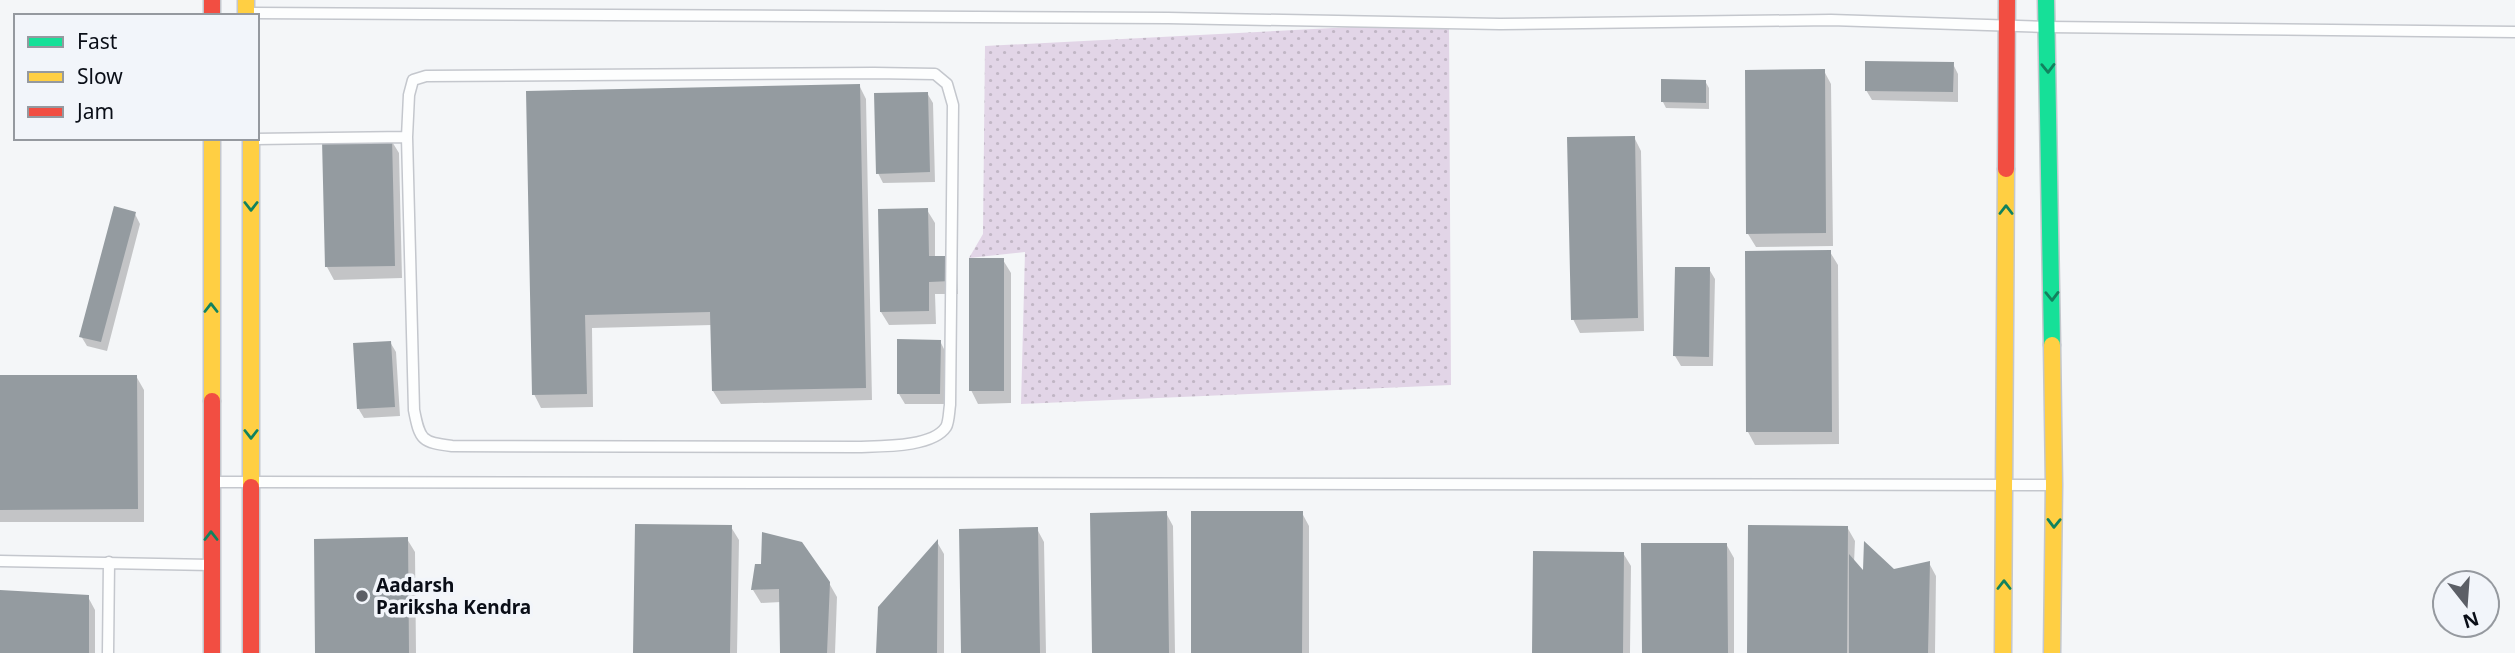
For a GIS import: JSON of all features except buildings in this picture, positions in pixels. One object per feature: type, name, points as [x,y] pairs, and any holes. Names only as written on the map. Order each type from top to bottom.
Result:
[{"type":"street","points":[[2003,653],[2007,0]]},
{"type":"street","points":[[2046,0],[2054,485],[2052,653]]},
{"type":"street","points":[[212,140],[212,653]]},
{"type":"street","points":[[251,140],[251,653]]},
{"type":"lane","points":[[246,10],[1154,18],[1500,24],[1831,20],[2048,27],[2515,32]]},
{"type":"lane","points":[[874,72],[935,74],[947,84],[953,105],[950,405],[946,426],[934,437],[907,444],[857,447],[452,446],[429,443],[418,431],[414,410],[407,137],[412,80],[426,76],[874,72]]},
{"type":"lane","points":[[259,139],[407,137]]},
{"type":"lane","points":[[211,482],[2054,485]]},
{"type":"lane","points":[[0,561],[212,565]]},
{"type":"lane","points":[[108,653],[109,562]]},
{"type":"shaded area","points":[[1449,22],[1451,385],[1021,404],[1025,252],[969,258],[983,234],[985,46]]},
{"type":"traffic: fast","points":[[2046,0],[2052,345]]},
{"type":"traffic: slow","points":[[246,0],[246,14]]},
{"type":"traffic: slow","points":[[212,140],[212,401]]},
{"type":"traffic: slow","points":[[251,140],[251,487]]},
{"type":"traffic: slow","points":[[2003,653],[2006,169]]},
{"type":"traffic: slow","points":[[2052,345],[2052,653]]},
{"type":"traffic: jam","points":[[212,0],[212,14]]},
{"type":"traffic: jam","points":[[2006,169],[2007,0]]},
{"type":"traffic: jam","points":[[212,401],[212,653]]},
{"type":"traffic: jam","points":[[251,487],[251,653]]},
{"type":"place","name":"Aadarsh Pariksha Kendra","points":[[362,596]]}]
